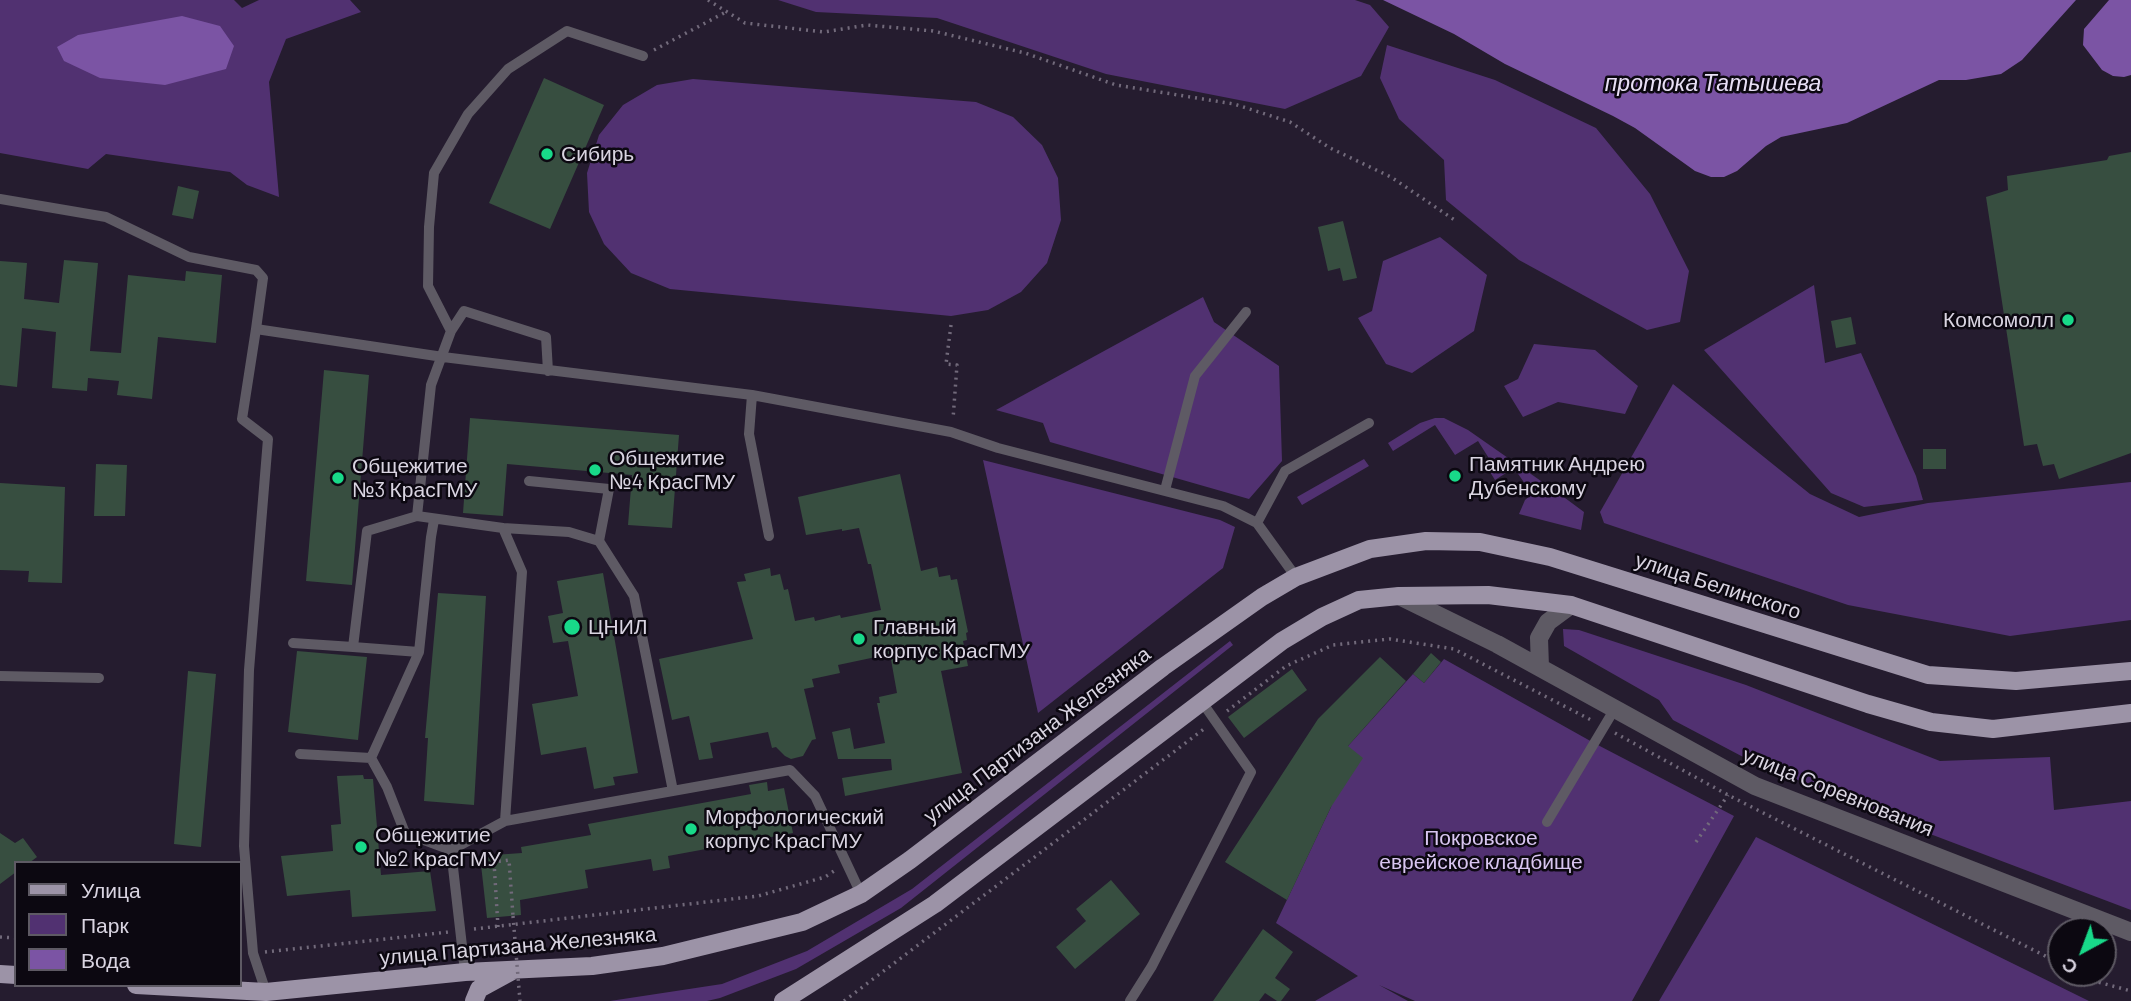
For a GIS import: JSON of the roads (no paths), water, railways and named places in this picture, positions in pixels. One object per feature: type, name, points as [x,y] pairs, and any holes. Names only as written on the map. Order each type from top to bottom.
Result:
[{"type":"main road","name":"улица Белинского","points":[[1296,578],[1370,549],[1426,541],[1480,542],[1575,565],[1928,675],[2015,681],[2131,671]]},
{"type":"main road","name":"улица Партизана Железняка","points":[[173,987],[266,992],[465,972],[592,966],[663,956],[803,922],[860,894],[910,860],[1190,647],[1262,597],[1296,578]]},
{"type":"main road","points":[[782,1001],[935,904],[1282,641],[1322,617],[1359,600],[1399,596],[1488,594],[1571,605],[1868,704],[1931,722],[1993,729],[2131,713]]},
{"type":"main road","points":[[474,1001],[479,989],[515,969]]},
{"type":"street","name":"улица Соревнования","points":[[1399,596],[1464,626],[1755,786],[2131,932]]},
{"type":"street","points":[[1540,667],[1539,638],[1548,622],[1571,605]]},
{"type":"lane","points":[[451,331],[428,286],[429,227],[434,173],[468,114],[508,69],[567,31],[643,56]]},
{"type":"lane","points":[[0,199],[106,217],[189,257],[256,270],[263,278],[242,419],[268,439],[249,670],[244,819],[253,953],[266,992]]},
{"type":"lane","points":[[416,516],[431,386],[451,331],[464,311],[546,338],[548,371]]},
{"type":"lane","points":[[1166,490],[1195,376],[1246,312]]},
{"type":"lane","points":[[256,329],[548,371],[752,395],[951,432],[998,448],[1223,506],[1257,523],[1296,578]]},
{"type":"lane","points":[[752,395],[749,434],[769,536]]},
{"type":"lane","points":[[1257,523],[1285,471],[1369,423]]},
{"type":"lane","points":[[529,481],[609,489],[599,541]]},
{"type":"lane","points":[[353,647],[367,531],[416,516],[503,528],[569,532],[599,541],[634,596],[673,791]]},
{"type":"lane","points":[[371,758],[419,652],[435,520]]},
{"type":"lane","points":[[503,528],[522,572],[505,821]]},
{"type":"lane","points":[[293,643],[419,652]]},
{"type":"lane","points":[[0,676],[99,678]]},
{"type":"lane","points":[[1130,1001],[1152,966],[1251,772],[1202,702]]},
{"type":"lane","points":[[1547,822],[1614,710]]},
{"type":"lane","points":[[300,754],[371,758]]},
{"type":"lane","points":[[371,758],[387,787],[404,833],[451,850],[505,821],[790,770],[815,796],[860,894]]},
{"type":"lane","points":[[451,850],[465,972]]},
{"type":"water","name":"протока Татышева","points":[[1383,0],[2076,0],[2022,60],[2001,74],[1966,80],[1939,80],[1847,123],[1781,137],[1737,171],[1724,177],[1711,177],[1695,171],[1635,128],[1613,116],[1505,64],[1454,34]]},
{"type":"water","points":[[2109,0],[2131,0],[2131,75],[2124,77],[2113,76],[2102,70],[2083,45],[2084,29]]},
{"type":"water","points":[[182,16],[220,26],[234,46],[226,69],[165,85],[100,78],[64,61],[57,47],[78,35]]},
{"type":"place","name":"Сибирь","points":[[547,154]]},
{"type":"place","name":"Комсомолл","points":[[2068,320]]},
{"type":"place","name":"Общежитие №4 КрасГМУ","points":[[595,470]]},
{"type":"place","name":"Памятник Андрею Дубенскому","points":[[1455,476]]},
{"type":"place","name":"Общежитие №3 КрасГМУ","points":[[338,478]]},
{"type":"place","name":"ЦНИЛ","points":[[572,627]]},
{"type":"place","name":"Главный корпус КрасГМУ","points":[[859,639]]},
{"type":"place","name":"Морфологический корпус КрасГМУ","points":[[691,829]]},
{"type":"place","name":"Общежитие №2 КрасГМУ","points":[[361,847]]},
{"type":"park label","name":"Покровское еврейское кладбище","points":[[1481,850]]}]
